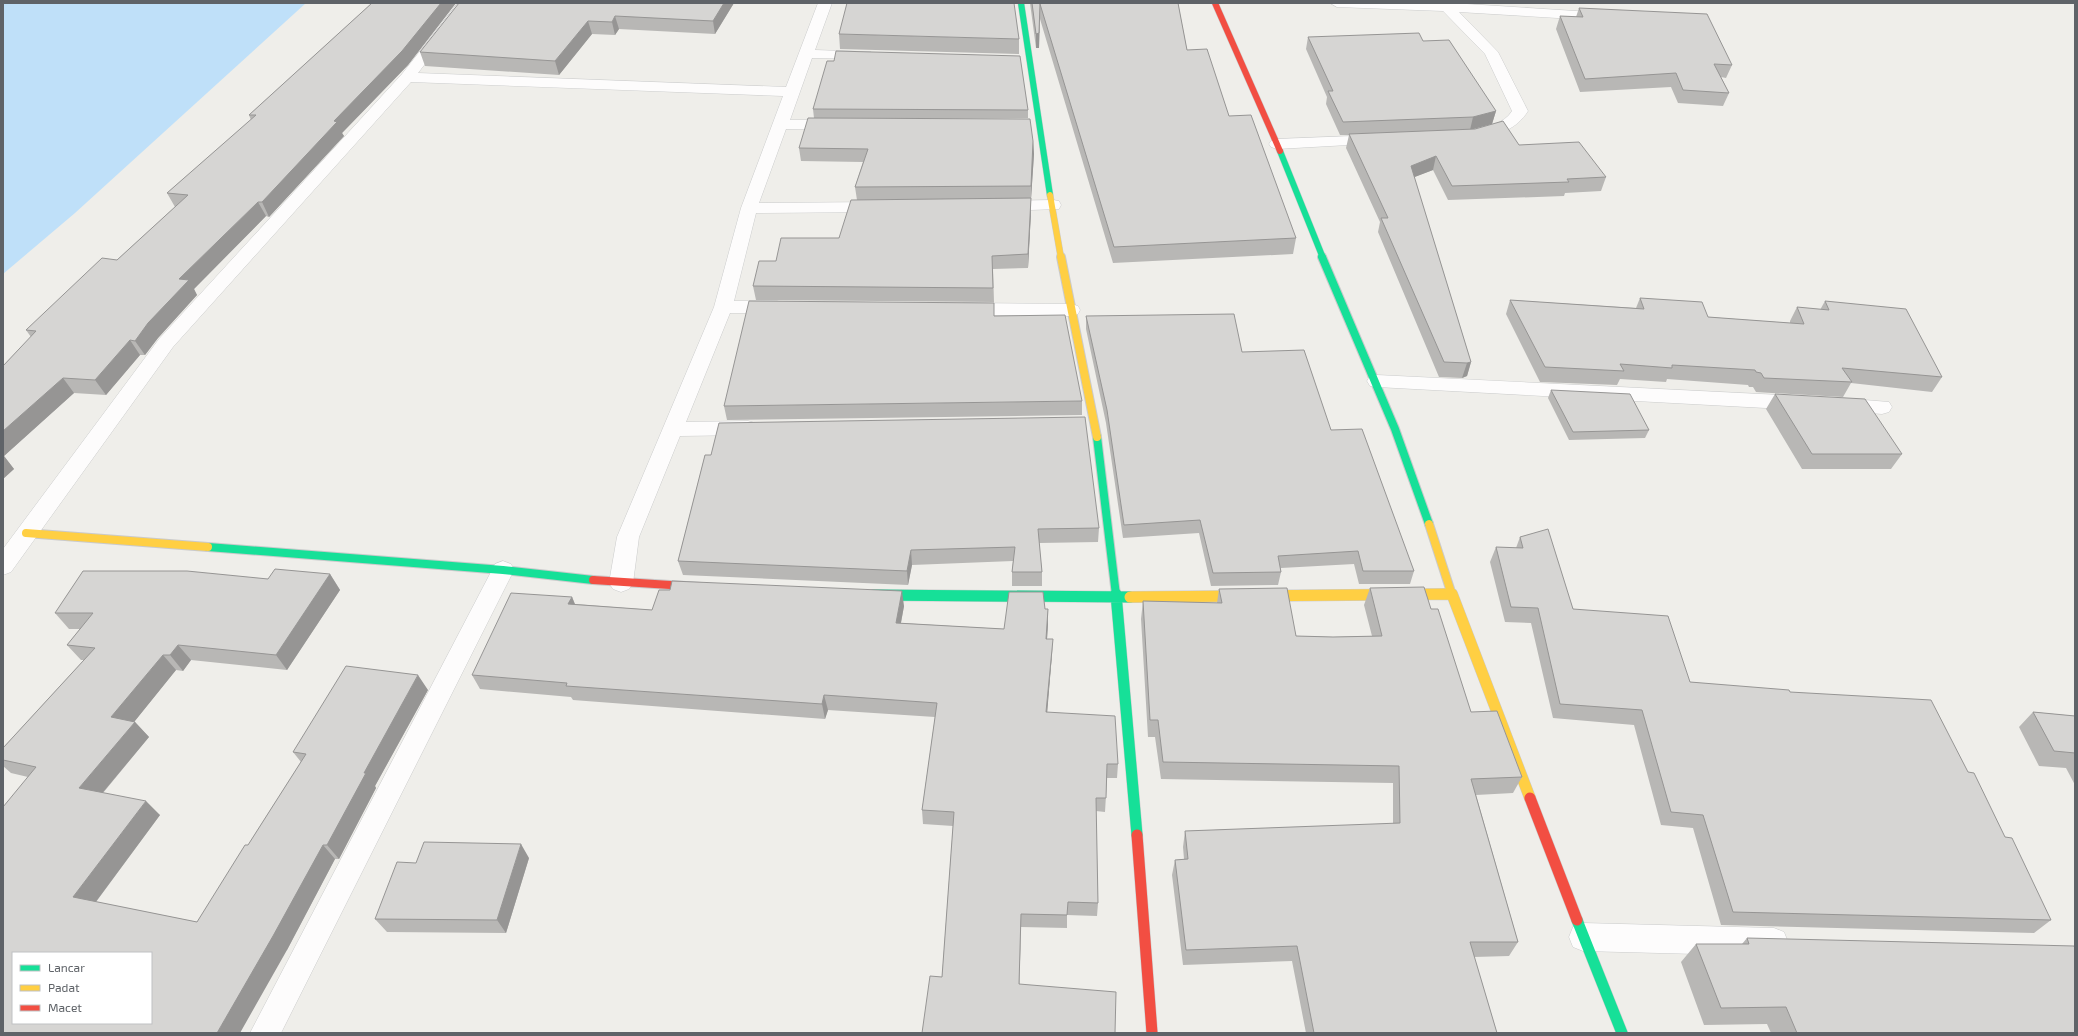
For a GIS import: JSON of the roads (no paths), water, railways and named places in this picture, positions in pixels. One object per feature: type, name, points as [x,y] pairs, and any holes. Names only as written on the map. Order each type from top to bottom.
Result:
[{"type":"street","points":[[3,566],[166,343],[407,77],[465,3]]},
{"type":"street","points":[[621,583],[628,537],[723,307],[749,208],[825,3]]},
{"type":"street","points":[[1021,3],[1029,59],[1031,125],[1053,205],[1071,310],[1087,423],[1117,597],[1152,1033]]},
{"type":"street","points":[[1215,3],[1278,144],[1288,173],[1377,381],[1411,468],[1452,594],[1583,937],[1622,1033]]},
{"type":"street","points":[[1337,3],[1444,5],[1619,18]]},
{"type":"street","points":[[1444,5],[1491,52],[1520,111],[1517,117],[1504,127],[1463,136]]},
{"type":"street","points":[[806,54],[878,55]]},
{"type":"street","points":[[1013,58],[1029,59]]},
{"type":"street","points":[[407,77],[792,92]]},
{"type":"street","points":[[780,124],[851,125]]},
{"type":"street","points":[[1278,144],[1393,139]]},
{"type":"street","points":[[981,206],[1053,205]]},
{"type":"street","points":[[749,208],[893,206]]},
{"type":"street","points":[[723,307],[794,307]]},
{"type":"street","points":[[944,309],[1071,310]]},
{"type":"street","points":[[1377,381],[1882,407]]},
{"type":"street","points":[[673,429],[769,428]]},
{"type":"street","points":[[26,533],[503,570],[621,583],[707,587]]},
{"type":"street","points":[[265,1033],[503,570]]},
{"type":"street","points":[[863,594],[1117,597],[1452,594]]},
{"type":"street","points":[[1583,937],[1797,942]]},
{"type":"water","points":[[3,3],[306,3],[75,213],[3,274]]}]
